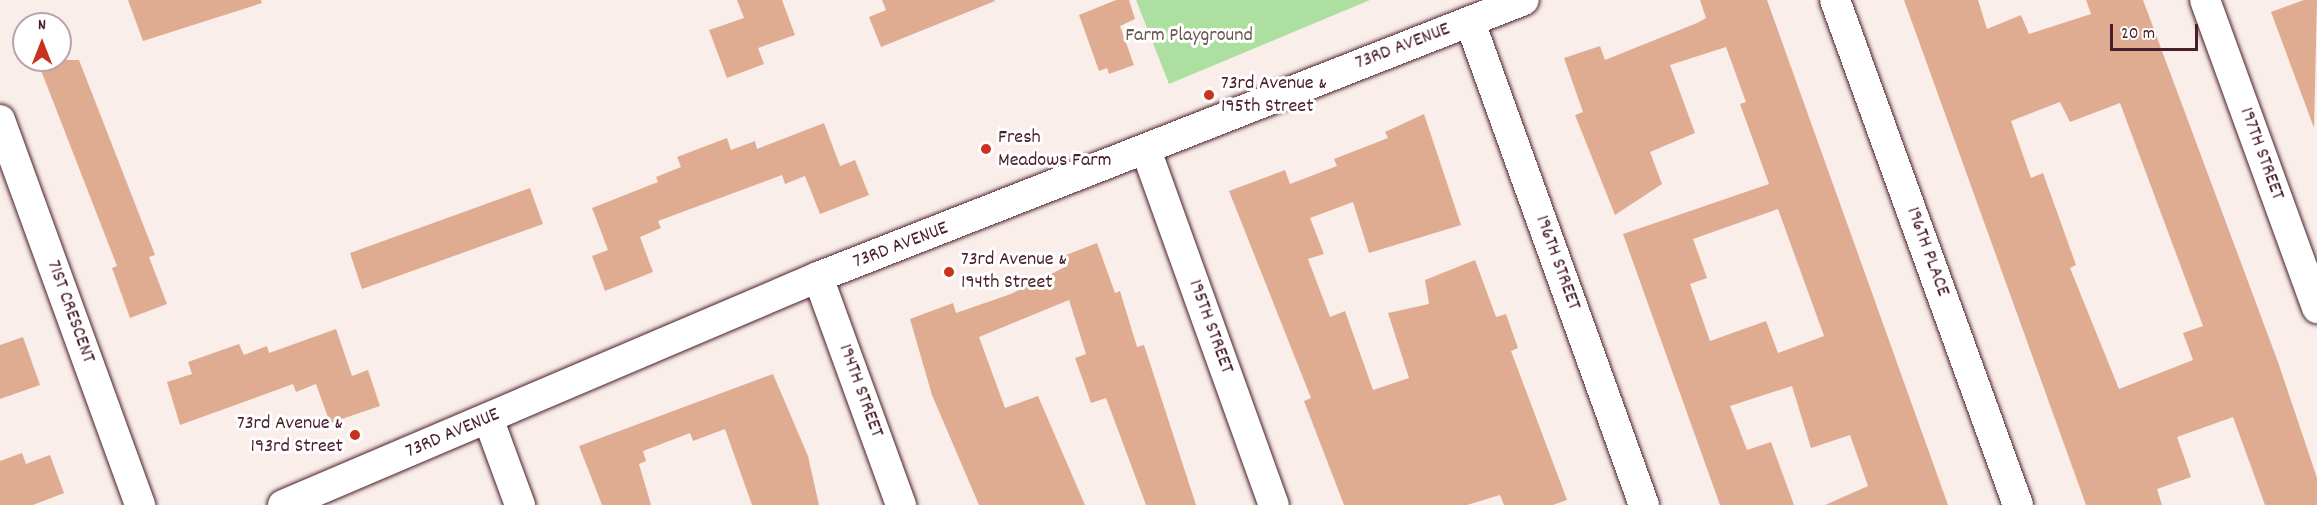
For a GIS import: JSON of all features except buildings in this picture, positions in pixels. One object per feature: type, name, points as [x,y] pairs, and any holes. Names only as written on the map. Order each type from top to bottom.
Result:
[{"type":"street","name":"73RD AVENUE","points":[[284,505],[818,277],[1524,0]]},
{"type":"street","name":"196TH PLACE","points":[[1835,0],[2018,505]]},
{"type":"street","name":"197TH STREET","points":[[2205,0],[2317,308]]},
{"type":"street","name":"196TH STREET","points":[[1470,22],[1644,505]]},
{"type":"street","name":"71ST CRESCENT","points":[[0,120],[140,505]]},
{"type":"street","name":"195TH STREET","points":[[1146,150],[1274,505]]},
{"type":"street","name":"194TH STREET","points":[[818,277],[901,505]]},
{"type":"street","points":[[488,418],[520,505]]},
{"type":"green space","name":"Farm Playground","points":[[1136,0],[1370,0],[1169,84]]},
{"type":"place","name":"73rd Avenue & 195th Street","points":[[1209,95]]},
{"type":"place","name":"Fresh Meadows Farm","points":[[986,149]]},
{"type":"place","name":"73rd Avenue & 194th Street","points":[[949,272]]},
{"type":"place","name":"73rd Avenue & 193rd Street","points":[[355,435]]}]
